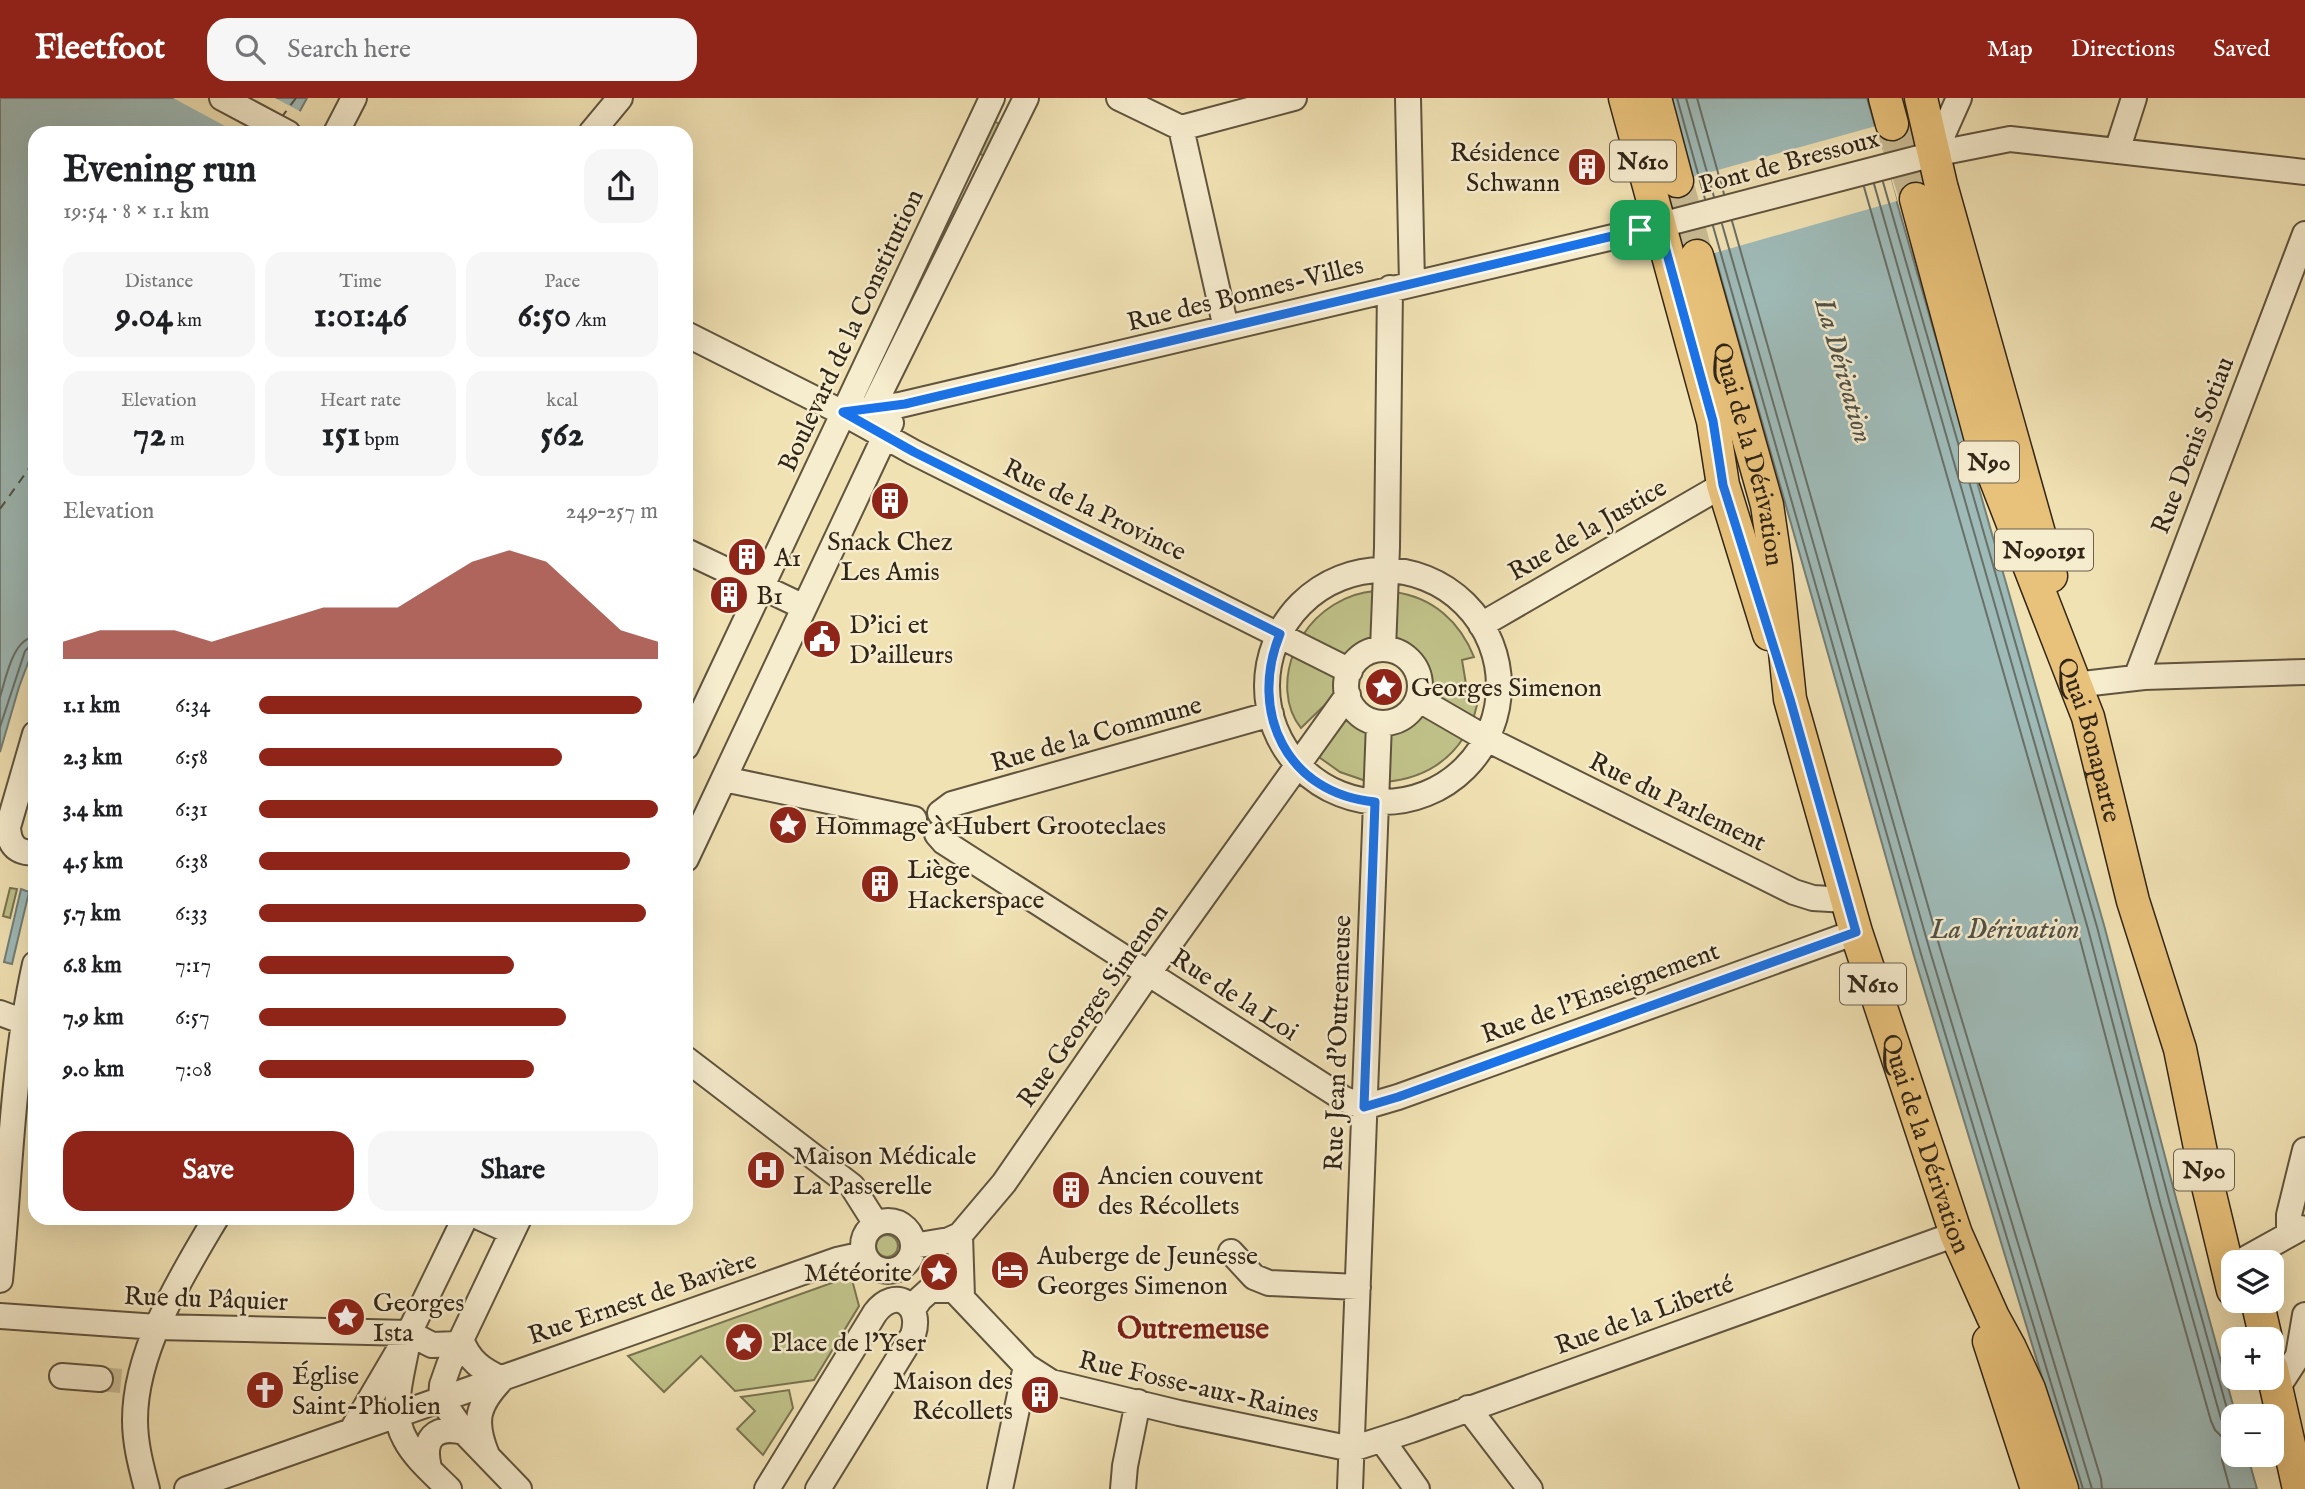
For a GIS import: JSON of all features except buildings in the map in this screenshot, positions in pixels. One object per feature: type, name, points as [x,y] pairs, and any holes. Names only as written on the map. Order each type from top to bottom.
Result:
[{"type":"main road","name":"N610","points":[[1625,98],[1650,228],[1713,421],[1723,485],[1790,699]]},
{"type":"main road","name":"N610","points":[[1655,98],[1677,181]]},
{"type":"main road","points":[[1920,98],[1934,154]]},
{"type":"main road","name":"N090191","points":[[1934,154],[2082,684],[2088,717]]},
{"type":"main road","name":"Quai Bonaparte","points":[[1916,199],[1983,447],[2088,717],[2133,901],[2180,1049],[2223,1250]]},
{"type":"main road","name":"Quai de la Dérivation","points":[[1697,256],[1767,505],[1790,699],[1856,932],[1956,1234],[2029,1389],[2062,1489]]},
{"type":"main road","points":[[2180,1049],[2244,1250]]},
{"type":"main road","name":"N610","points":[[1969,1265],[1982,1322],[2037,1489]]},
{"type":"main road","points":[[2267,1390],[2298,1489]]},
{"type":"main road","points":[[2275,1467],[2279,1489]]},
{"type":"street","points":[[222,98],[275,126]]},
{"type":"street","points":[[339,126],[354,98]]},
{"type":"street","points":[[597,126],[620,98]]},
{"type":"street","name":"Boulevard de la Constitution","points":[[693,732],[992,98]]},
{"type":"street","name":"Boulevard de la Constitution","points":[[872,409],[1026,98]]},
{"type":"street","points":[[1119,98],[1181,128],[1294,98]]},
{"type":"street","points":[[1383,649],[1408,98]]},
{"type":"street","points":[[1934,154],[1959,98]]},
{"type":"street","points":[[2117,151],[2134,98]]},
{"type":"street","points":[[1181,128],[1226,328]]},
{"type":"street","name":"Pont de Bressoux","points":[[1650,228],[1934,154],[2010,139],[2305,172]]},
{"type":"street","name":"Rue des Bonnes-Villes","points":[[843,412],[900,405],[1650,228]]},
{"type":"street","name":"Rue Denis Sotiau","points":[[2136,678],[2305,234]]},
{"type":"street","name":"Rue de la Province","points":[[693,337],[843,412],[914,452],[1280,634],[1349,683]]},
{"type":"street","points":[[693,844],[900,405]]},
{"type":"street","name":"Rue de la Justice","points":[[1481,625],[1723,485]]},
{"type":"street","points":[[693,554],[804,607]]},
{"type":"street","points":[[1361,571],[1410,574],[1436,583],[1465,604],[1481,625],[1493,650],[1499,686],[1496,713],[1487,739],[1465,768],[1436,790],[1402,801],[1375,802],[1348,797],[1315,781],[1298,765],[1280,740],[1271,714],[1267,687],[1268,669],[1280,634],[1301,605],[1323,586],[1361,571]]},
{"type":"street","points":[[1383,649],[1402,654],[1412,662],[1420,687],[1418,699],[1403,717],[1379,723],[1367,720],[1357,713],[1349,702],[1349,683],[1354,663],[1364,654],[1383,649]]},
{"type":"street","points":[[2082,684],[2136,678],[2305,672]]},
{"type":"street","name":"Rue Georges Simenon","points":[[960,1236],[1004,1183],[1148,974],[1298,765],[1349,683]]},
{"type":"street","name":"Rue du Parlement","points":[[1418,699],[1487,739],[1794,892],[1813,898],[1847,900]]},
{"type":"street","name":"Rue de la Commune","points":[[938,824],[952,804],[1271,714]]},
{"type":"street","name":"Rue Jean d'Outremeuse","points":[[1350,1489],[1379,723]]},
{"type":"street","points":[[28,758],[8,827],[9,840],[15,847],[28,853]]},
{"type":"street","points":[[724,779],[914,819],[916,813],[925,807],[936,809],[938,824]]},
{"type":"street","name":"Rue de la Loi","points":[[938,824],[944,842],[1344,1099],[1364,1107]]},
{"type":"street","name":"Rue de l'Enseignement","points":[[1364,1107],[1856,932]]},
{"type":"street","points":[[0,1013],[28,1023]]},
{"type":"street","points":[[0,1280],[24,1132],[28,1060]]},
{"type":"street","points":[[693,1064],[852,1185],[876,1224]]},
{"type":"street","points":[[2264,1250],[2297,1230],[2289,1215],[2305,1150]]},
{"type":"street","points":[[895,1222],[904,1227],[911,1236],[913,1246],[906,1263],[890,1271],[874,1267],[864,1254],[863,1240],[870,1228],[876,1224],[895,1222]]},
{"type":"street","points":[[120,1382],[157,1327],[212,1225]]},
{"type":"street","points":[[352,1430],[409,1334],[462,1225]]},
{"type":"street","points":[[515,1225],[460,1342],[442,1385],[441,1399],[464,1432],[519,1489]]},
{"type":"street","name":"Rue de la Liberté","points":[[1352,1449],[1956,1234]]},
{"type":"street","points":[[913,1246],[960,1236],[962,1297]]},
{"type":"street","points":[[1231,1252],[1254,1277],[1269,1283],[1358,1287]]},
{"type":"street","name":"Rue Ernest de Bavière","points":[[187,1489],[837,1260],[864,1254]]},
{"type":"street","points":[[818,1489],[913,1335],[917,1322],[903,1304],[890,1271]]},
{"type":"street","points":[[766,1489],[881,1305],[903,1304],[920,1298],[930,1290],[954,1290],[962,1297]]},
{"type":"street","name":"Rue Fosse-aux-Raines","points":[[962,1297],[1026,1366],[1059,1384],[1352,1449]]},
{"type":"street","points":[[2284,1370],[2298,1356],[2305,1315]]},
{"type":"street","name":"Rue du Pâquier","points":[[0,1316],[157,1327],[409,1334]]},
{"type":"street","points":[[409,1334],[432,1345],[460,1342]]},
{"type":"street","points":[[409,1334],[399,1387],[398,1413],[405,1440],[449,1489]]},
{"type":"street","points":[[460,1342],[473,1362],[484,1371],[502,1379],[488,1394],[480,1411],[480,1438],[487,1455]]},
{"type":"street","points":[[1000,1489],[1026,1366]]},
{"type":"street","points":[[62,1376],[120,1382]]},
{"type":"street","points":[[120,1382],[135,1419],[138,1455],[147,1489]]},
{"type":"street","points":[[1123,1489],[1125,1466],[1139,1402]]},
{"type":"street","points":[[1468,1408],[1530,1489]]},
{"type":"street","points":[[429,1468],[425,1451],[429,1441],[438,1432],[448,1428],[464,1432]]},
{"type":"street","points":[[1382,1440],[1417,1489]]},
{"type":"green space","points":[[994,121],[1001,125],[986,157],[979,153]]},
{"type":"green space","points":[[1375,591],[1373,640],[1359,646],[1346,657],[1303,635],[1316,618],[1343,599]]},
{"type":"green space","points":[[1394,592],[1421,599],[1443,613],[1453,622],[1468,644],[1474,657],[1462,660],[1466,684],[1464,698],[1478,701],[1473,720],[1429,694],[1429,675],[1422,660],[1409,648],[1393,640]]},
{"type":"green space","points":[[1294,652],[1338,675],[1337,693],[1301,728],[1291,711],[1287,692],[1288,671]]},
{"type":"green space","points":[[1383,670],[1395,674],[1399,686],[1395,698],[1383,702],[1371,698],[1367,686],[1371,674]]},
{"type":"green space","points":[[1422,712],[1464,737],[1449,755],[1430,769],[1409,778],[1385,782],[1388,732],[1408,726]]},
{"type":"green space","points":[[1346,714],[1350,720],[1369,731],[1366,781],[1340,772],[1316,755]]},
{"type":"green space","points":[[10,888],[17,889],[10,918],[3,916]]},
{"type":"green space","points":[[887,1235],[895,1238],[898,1246],[895,1254],[887,1257],[879,1254],[876,1246],[879,1238]]},
{"type":"green space","points":[[851,1276],[859,1306],[814,1380],[735,1391],[701,1356],[664,1392],[628,1356]]},
{"type":"green space","points":[[789,1390],[793,1408],[763,1455],[737,1429],[755,1411],[741,1397]]},
{"type":"water","points":[[0,98],[307,98],[292,126],[28,126],[28,663],[0,752]]},
{"type":"water","name":"La Dérivation","points":[[1670,98],[1867,98],[2104,925],[2221,1362],[2221,1390],[2229,1390],[2233,1404],[2221,1404],[2221,1467],[2251,1467],[2257,1489],[2076,1489],[1914,956]]},
{"type":"water","points":[[21,889],[28,892],[28,896],[12,964],[4,962]]},
{"type":"pier","points":[[173,98],[275,98],[303,113],[296,126],[225,126]]},
{"type":"pier","points":[[1876,126],[1897,201],[1711,254],[1689,178]]},
{"type":"ferry route","points":[[281,118],[296,98]]},
{"type":"ferry route","points":[[0,509],[28,470]]},
{"type":"tunnel","points":[[1892,124],[1916,199]]},
{"type":"tunnel","points":[[1677,181],[1697,256]]},
{"type":"tunnel","points":[[100,1379],[121,1381]]},
{"type":"place","name":"Résidence Schwann","points":[[1587,167]]},
{"type":"place","name":"Snack Chez Les Amis","points":[[890,501]]},
{"type":"place","name":"A1","points":[[747,557]]},
{"type":"place","name":"B1","points":[[729,595]]},
{"type":"place","name":"D'ici et D'ailleurs","points":[[822,639]]},
{"type":"place","name":"Georges Simenon","points":[[1384,687]]},
{"type":"place","name":"Hommage à Hubert Grooteclaes","points":[[788,825]]},
{"type":"place","name":"Liège Hackerspace","points":[[880,884]]},
{"type":"place","name":"Maison Médicale La Passerelle","points":[[766,1170]]},
{"type":"place","name":"Ancien couvent des Récollets","points":[[1071,1190]]},
{"type":"place","name":"Auberge de Jeunesse Georges Simenon","points":[[1010,1270]]},
{"type":"place","name":"Météorite","points":[[939,1272]]},
{"type":"place","name":"Georges Ista","points":[[346,1317]]},
{"type":"place","name":"Place de l'Yser","points":[[744,1342]]},
{"type":"place","name":"Église Saint-Pholien","points":[[265,1390]]},
{"type":"place","name":"Maison des Récollets","points":[[1040,1395]]},
{"type":"district","name":"Outremeuse","points":[[1193,1328]]},
{"type":"route","points":[[1659,225],[1713,421],[1723,485],[1790,699],[1856,932],[1364,1107],[1375,802],[1348,797],[1315,781],[1289,755],[1280,740],[1273,723],[1267,687],[1268,669],[1280,634],[914,452],[843,412],[905,404],[1640,230],[1659,225]]}]
